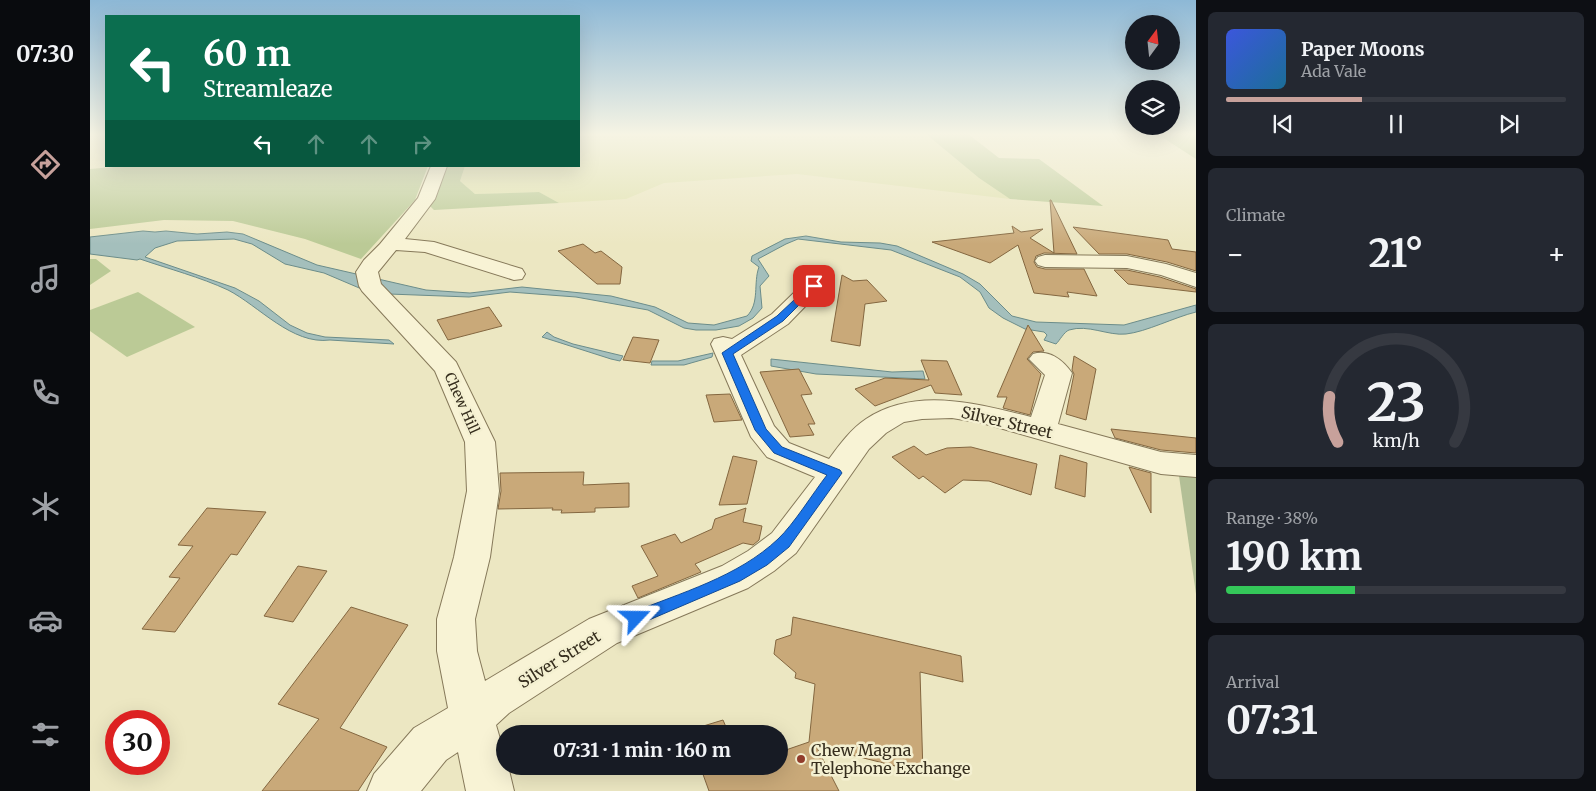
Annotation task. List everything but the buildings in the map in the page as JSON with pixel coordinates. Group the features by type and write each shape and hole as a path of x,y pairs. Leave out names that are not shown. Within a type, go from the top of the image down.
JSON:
{"street":[{"name":"Chew Hill","path":"437,171 426,199 390,244 371,264 367,272 370,286 447,368 480,442 484,491 472,557 456,619 457,651 490,791"},
{"path":"390,244 427,246 505,266"},
{"path":"1045,261 1076,256 1127,262 1145,265 1196,280"},
{"path":"814,286 780,318 725,348 761,430 778,450 835,473"},
{"path":"1042,359 1059,373 1042,429"},
{"name":"Silver Street","path":"391,791 430,744 472,718 494,699 603,631 735,577 761,561 784,543 858,442 876,426 896,415 922,410 952,410 982,414 1161,463 1196,466"}],"green space":[{"path":"90,171 426,171 415,200 361,259 305,239 233,221 164,220 90,229"},
{"path":"443,171 463,171 460,181 475,194 539,192 559,203 434,210 429,205"},
{"path":"463,171 970,171 1010,199 797,174 664,183 626,199 559,203 539,192 475,194 460,181"},
{"path":"970,171 1055,171 1103,206 1010,199"},
{"path":"90,259 96,259 111,271 90,285"},
{"path":"138,292 195,327 127,357 90,331 90,310"},
{"path":"1186,471 1196,471 1196,594 1179,476"}],"water":[{"path":"143,231 197,234 227,232 243,234 317,265 426,290 470,293 522,287 611,296 655,307 688,323 714,325 747,316 751,311 754,305 759,267 751,261 752,256 785,239 806,236 841,242 880,243 897,246 963,274 980,284 1012,316 1036,322 1124,325 1196,305 1196,312 1134,333 1119,334 1083,328 1069,330 1056,344 1044,340 1047,335 1044,332 1025,329 1003,318 989,308 980,292 960,277 891,250 798,239 758,259 769,276 760,286 762,308 753,318 739,326 716,330 684,328 648,310 576,297 510,292 469,297 389,294 364,290 324,273 285,264 252,244 234,239 177,241 155,248 145,257 235,288 259,301 290,325 307,333 325,337 389,340 394,344 316,340 302,337 289,331 240,297 207,281 140,259 90,254 90,237"},
{"path":"547,332 554,337 573,344 623,356 620,361 611,359 542,337"},
{"path":"713,353 712,357 684,365 651,365 652,361 678,361"},
{"path":"771,359 892,372 923,371 925,379 816,374 771,366"}],"place":[{"name":"Chew Magna Telephone Exchange","path":"801,759"}],"route":[{"path":"636,618 735,577 761,561 784,543 835,473 778,450 761,430 727,353 780,318 814,286"}]}
